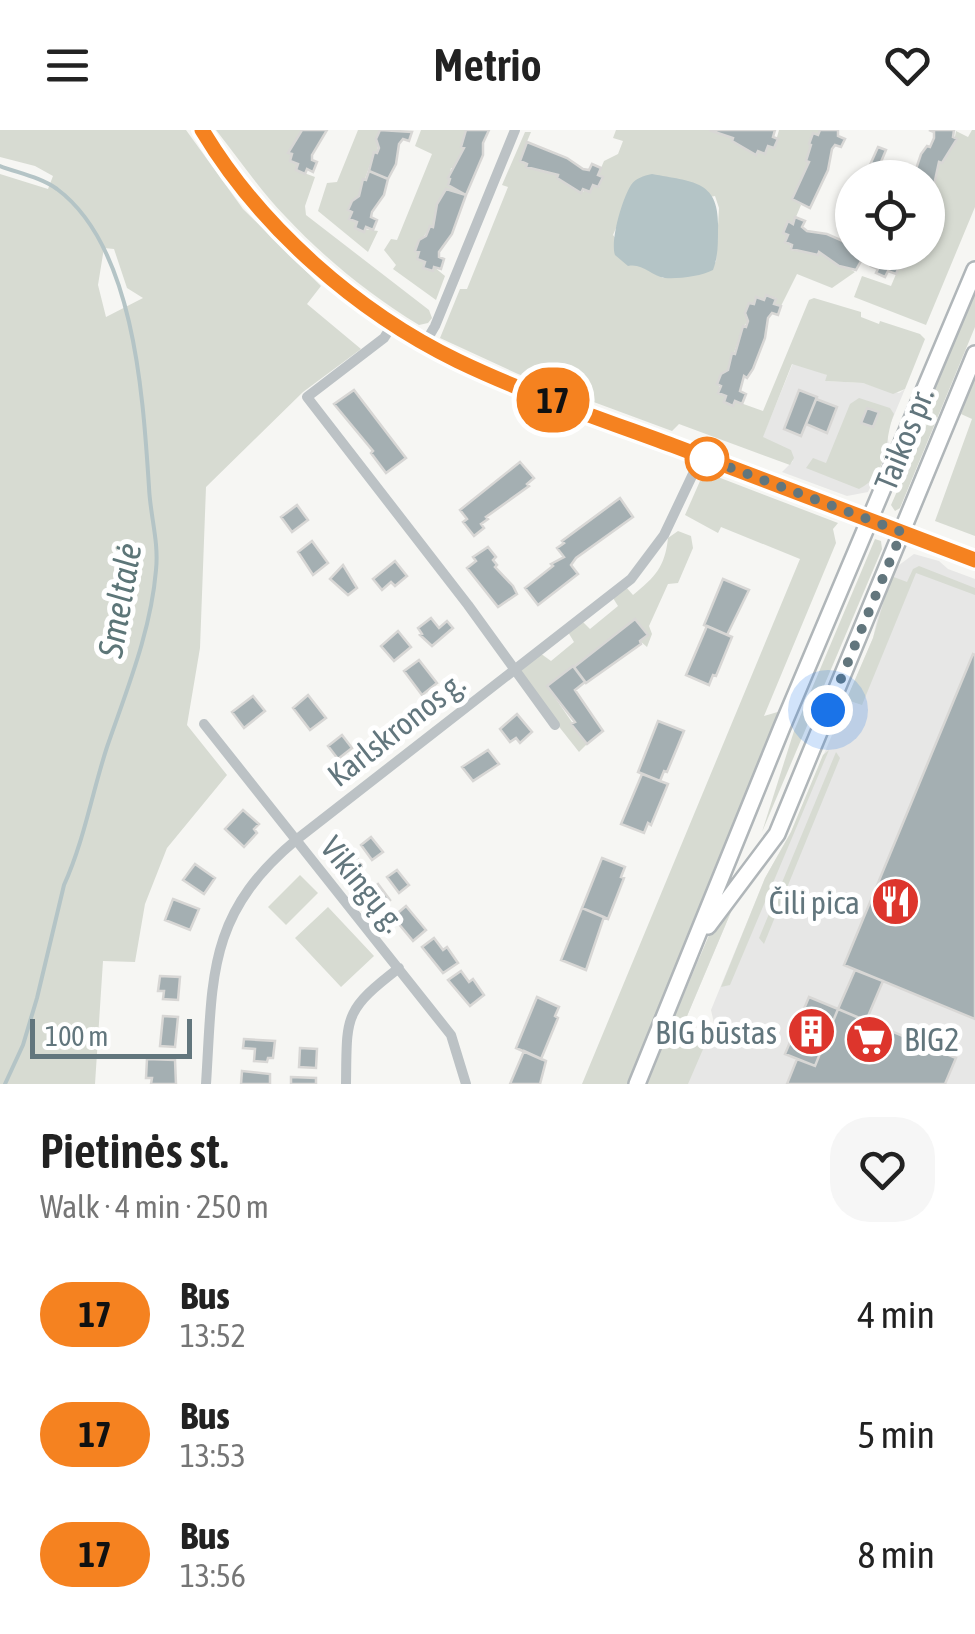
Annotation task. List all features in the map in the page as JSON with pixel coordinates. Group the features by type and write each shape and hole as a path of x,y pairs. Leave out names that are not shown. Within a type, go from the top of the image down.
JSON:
{"main road":[{"name":"Taikos pr.","path":"637,1084 975,270"},
{"name":"Taikos pr.","path":"696,940 778,834 975,354"},
{"path":"746,816 758,836 778,834"}],"street":[{"path":"202,130 237,180 281,229 346,289 425,343 520,388 975,560"},
{"path":"425,343 515,130"},
{"path":"393,324 373,348 307,397 555,725"},
{"name":"Karlskronos g.","path":"206,1084 214,967 223,934 250,886 296,840 630,579 664,535 702,457"},
{"name":"Vikingų g.","path":"204,724 451,1035 466,1084"},
{"path":"346,1084 347,1024 354,1007 399,968"}],"shaded area":[{"path":"0,130 186,130 243,209 321,286 307,304 361,349 303,392 206,487 200,648 187,725 227,775 167,848 145,904 135,962 103,961 95,1084 0,1084 0,174 48,189 53,176 35,166 0,157","holes":["104,248 114,249 127,288 143,298 106,317 98,285"]},
{"path":"216,130 302,130 288,152 292,154 290,161 298,164 296,170 315,177 305,206 306,215 429,310 432,318 428,323 419,325 401,313 316,247 267,196"},
{"path":"358,130 380,130 377,153 359,196 351,201 348,210 352,212 349,219 357,222 355,228 378,231 368,252 318,211 327,183 337,182"},
{"path":"421,130 466,130 464,148 451,168 448,185 455,192 446,189 437,204 433,227 415,250 419,252 417,259 425,262 423,268 432,271 434,267 445,276 436,300 393,269 396,265 384,250 391,239 397,240 432,154 415,146"},
{"path":"616,130 709,130 733,138 732,141 756,155 758,151 765,153 768,146 774,148 779,130 820,130 818,135 813,134 809,162 792,198 801,205 793,224 787,222 783,232 788,235 791,250 818,255 819,252 835,261 835,270 855,272 832,288 797,274 781,306 774,304 776,298 767,295 764,300 757,297 754,304 749,303 748,321 728,370 720,375 719,393 726,396 724,402 733,406 735,401 763,411 809,300 814,298 861,312 861,317 920,334 925,339 905,389 893,394 863,383 825,381 827,375 792,364 763,437 791,450 794,458 790,465 679,424 672,431 518,374 440,338 460,289 467,289 508,187 502,185 525,132 531,132 523,151 527,167 558,175 581,193 593,185 599,187 603,177 598,175 604,161 618,154 623,141 613,138","holes":["715,196 719,208 716,262 663,278 637,264 613,235 622,214"]},
{"path":"975,130 975,207 926,325 854,297 862,276 891,286 898,270 945,270 945,160 942,160 953,147 956,131 968,137"},
{"path":"652,174 692,182 709,192 717,214 713,270 690,277 665,278 638,266 628,266 615,255 615,230 628,191 635,181"},
{"path":"975,290 975,327 900,508 895,511 891,505 930,417 931,399"},
{"path":"793,363 828,375 825,381 863,383 899,393 905,389 887,432 889,446 868,492 847,496 782,472 793,461 762,438"},
{"path":"975,374 975,536 935,521 972,419 961,414"},
{"path":"859,398 890,408 894,414 881,465 859,489 806,468 813,458 826,463 850,404"},
{"path":"710,474 838,523 833,529 836,543 764,716 781,711 627,1084 582,1084 800,559 721,527 718,533 685,515 700,481"},
{"path":"678,531 691,536 693,548 678,583 668,584 649,626 652,634 647,647 640,641 647,635 635,620 547,686 587,744 579,752 519,676 522,667 540,653 551,661 574,642 568,632 582,621 590,629 618,606 613,598 626,587 633,595 641,589 661,564 668,538"},
{"path":"875,539 881,541 882,549 762,832 794,731"},
{"path":"914,554 939,561 948,569 975,579 975,1084 646,1084 696,963 736,900 682,1028 707,1039 714,1023 711,1010 765,878 791,832 873,638 895,568"},
{"path":"919,566 975,588 975,595 916,573 862,705 850,701 844,705 873,638 891,576 907,582"},
{"path":"829,750 730,985 721,987 765,878 791,832 823,755"},
{"path":"836,752 840,758 764,944 759,938"},
{"path":"300,875 318,893 286,925 268,907"},
{"path":"736,900 682,1028 707,1040 688,1084 646,1084 712,928"},
{"path":"328,907 374,956 341,987 295,938"}],"building":[{"path":"302,130 327,130 312,155 317,162 313,172 307,169 305,174 296,170 298,164 290,161 292,154 288,153"},
{"path":"380,130 412,132 409,141 403,139 399,144 396,164 388,179 369,171 379,148 376,139"},
{"path":"466,130 489,130 466,195 448,185 448,178 464,148 461,147"},
{"path":"709,130 775,130 773,137 778,139 774,148 768,146 765,154 758,151 756,155 732,141 733,138"},
{"path":"820,130 838,130 838,136 845,139 841,147 835,145 832,149 828,170 810,208 792,199 809,162 806,161 813,133 818,135"},
{"path":"929,130 954,130 953,137 957,139 944,160 919,160 930,147 934,132"},
{"path":"527,142 583,169 589,170 592,164 601,168 598,175 603,177 598,187 593,185 590,192 583,189 581,193 558,175 526,167 520,161"},
{"path":"878,147 886,150 882,160 872,160"},
{"path":"369,171 388,179 384,195 372,212 371,217 377,220 373,230 366,227 364,232 355,228 357,222 349,219 352,212 348,210 359,196"},
{"path":"446,189 466,195 452,234 439,252 444,259 441,269 434,267 433,271 423,268 425,262 417,259 419,252 415,251 419,240 433,227 437,204"},
{"path":"795,217 805,221 802,227 807,231 835,238 835,263 819,252 818,255 791,249 792,245 785,242 788,235 783,233 788,221 793,224"},
{"path":"878,270 898,270 896,274 888,271 885,277 876,273"},
{"path":"766,295 781,306 778,315 772,313 768,318 753,369 747,378 744,376 740,391 746,394 742,404 735,401 733,406 724,402 726,396 718,393 721,386 717,384 721,374 728,370 743,326 746,327 749,303 754,304 756,297 764,300"},
{"path":"354,390 406,458 386,473 334,404"},
{"path":"799,390 817,397 801,436 784,429"},
{"path":"816,399 837,407 827,433 806,424"},
{"path":"867,408 879,412 873,427 861,423"},
{"path":"520,462 534,478 529,486 486,517 481,524 484,528 474,536 463,522 467,519 460,510"},
{"path":"620,498 633,517 576,558 571,565 578,574 538,605 525,588 564,557 557,548 562,541"},
{"path":"297,505 308,520 292,532 281,517"},
{"path":"312,541 328,563 313,575 298,552"},
{"path":"488,547 496,557 495,567 517,594 498,607 467,568 476,561 473,557"},
{"path":"395,561 407,576 382,590 373,579"},
{"path":"343,565 357,588 348,595 330,579"},
{"path":"723,579 749,590 727,635 704,625"},
{"path":"431,618 439,628 447,621 453,628 432,646 418,628"},
{"path":"635,619 648,635 586,683 574,667"},
{"path":"707,626 732,637 709,685 686,675"},
{"path":"398,631 411,647 394,661 381,646"},
{"path":"975,655 975,1019 844,965"},
{"path":"419,660 437,683 422,695 404,671"},
{"path":"573,666 585,682 575,690 603,731 587,744 547,686"},
{"path":"308,695 326,718 310,730 293,708"},
{"path":"253,696 265,711 244,728 232,712"},
{"path":"517,714 532,732 520,743 516,738 510,742 500,729"},
{"path":"658,721 684,731 660,781 638,772"},
{"path":"342,735 352,748 338,759 328,746"},
{"path":"488,750 499,764 473,781 462,767"},
{"path":"642,774 668,784 644,833 621,824"},
{"path":"243,810 259,824 254,829 257,833 244,847 225,829"},
{"path":"371,837 383,852 372,860 361,845"},
{"path":"351,851 364,867 353,876 341,860"},
{"path":"602,858 625,867 608,919 582,908"},
{"path":"195,864 215,878 204,894 183,880"},
{"path":"397,870 409,885 399,893 387,877"},
{"path":"378,884 390,900 380,908 368,892"},
{"path":"173,899 199,909 190,930 165,920"},
{"path":"406,906 426,930 413,941 393,917"},
{"path":"582,908 604,917 586,970 561,960"},
{"path":"434,938 443,950 447,947 458,963 443,973 422,947"},
{"path":"855,970 883,981 866,1021 838,1009"},
{"path":"461,971 469,982 473,979 484,995 470,1006 448,980"},
{"path":"160,976 180,977 178,1000 163,999 164,991 158,991"},
{"path":"537,997 559,1007 541,1059 516,1048"},
{"name":"BIG būstas","path":"809,997 838,1009 815,1066 785,1054"},
{"name":"BIG2","path":"838,1009 956,1058 945,1084 787,1084 797,1059 815,1066"},
{"path":"163,1016 178,1017 175,1047 160,1046"},
{"path":"244,1039 275,1041 273,1058 267,1062 254,1061 255,1049 243,1048"},
{"path":"300,1048 317,1049 316,1068 299,1067"},
{"path":"524,1051 546,1061 540,1084 510,1084"},
{"path":"147,1059 175,1060 176,1084 151,1084 152,1078 146,1078"},
{"path":"242,1071 270,1074 270,1084 241,1084"},
{"path":"291,1077 316,1078 316,1084 291,1084"}],"waterway":[{"name":"Smeltalė","path":"0,166 57,189 83,215 119,285 138,369 157,559 144,638 64,885 23,1045 5,1084"}],"bus line":[{"name":"17","path":"202,130 237,180 292,239 346,289 425,343 535,394 975,560"}],"place":[{"name":"Čili pica","path":"895,902"},
{"name":"BIG būstas","path":"812,1032"},
{"name":"BIG2","path":"869,1039"}],"route":[{"path":"707,459 702,457 902,532 828,710"}]}
